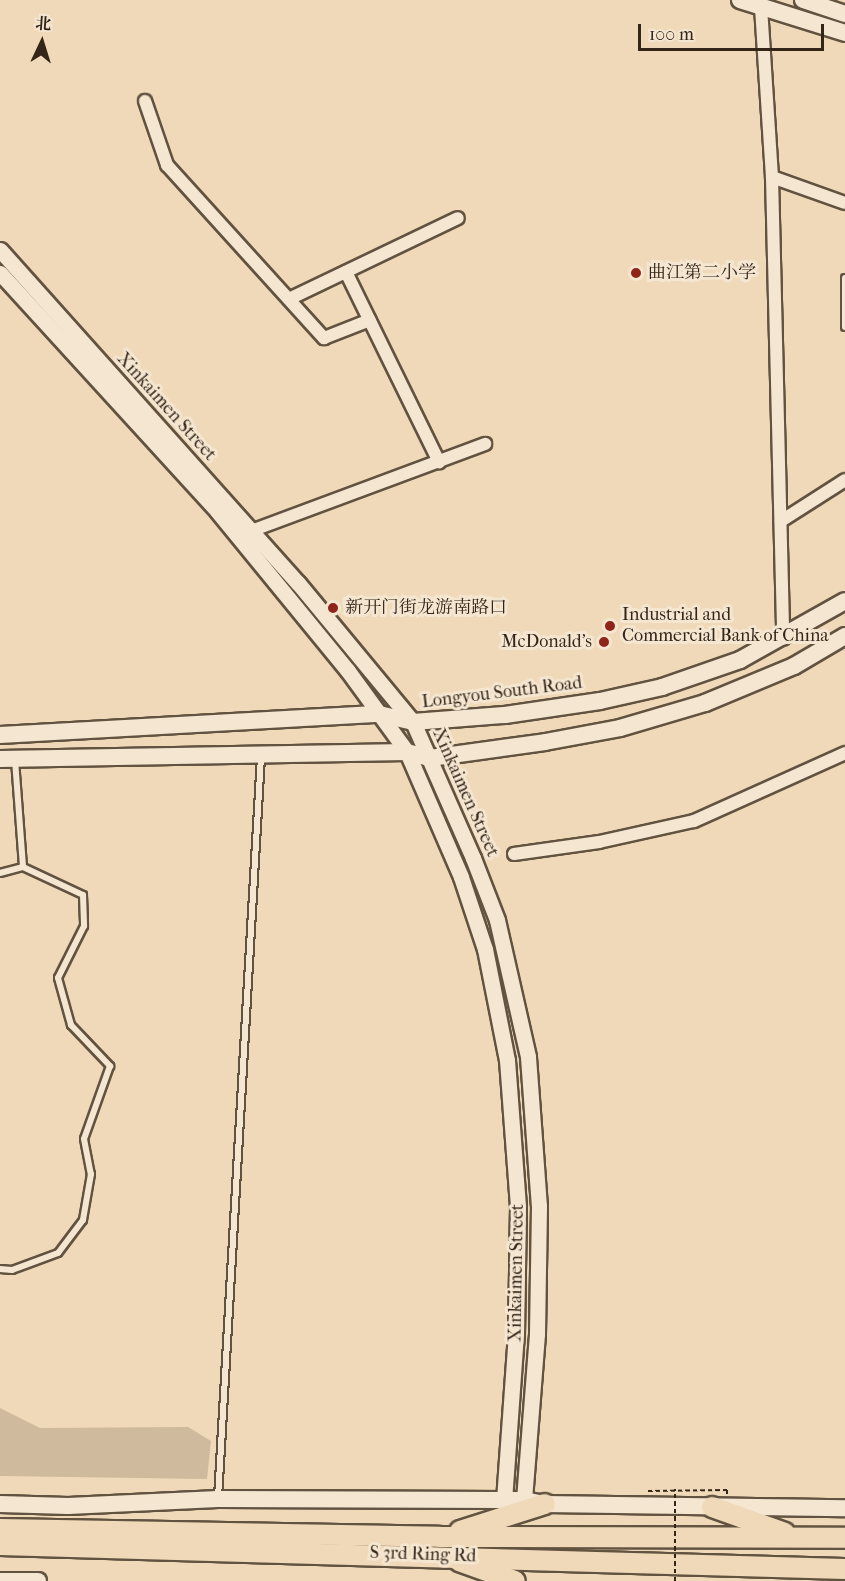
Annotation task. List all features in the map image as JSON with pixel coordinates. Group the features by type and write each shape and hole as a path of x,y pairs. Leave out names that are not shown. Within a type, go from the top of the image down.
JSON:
{"highway":[{"path":"440,1546 545,1504"},
{"path":"712,1507 799,1537"},
{"name":"S 3rd Ring Rd","path":"0,1529 440,1546 796,1569 845,1569"},
{"name":"S 3rd Ring Rd","path":"0,1545 440,1546 799,1537 845,1538"},
{"path":"440,1546 515,1581"},
{"path":"742,1581 796,1569"}],"main road":[{"path":"740,0 845,33"},
{"path":"802,0 845,14"},
{"name":"Longyou South Road","path":"0,735 379,714 412,722 506,715 662,687 740,660 783,639 845,602"},
{"path":"7,759 407,752 430,758 555,741 653,719 751,686 845,636"},
{"path":"1,1504 68,1506 218,1499 524,1500 545,1504 845,1508"},
{"path":"1,1580 38,1581"}],"street":[{"path":"761,7 772,177 783,639"},
{"path":"145,101 167,165 324,338 370,320"},
{"path":"772,177 845,203"},
{"path":"289,300 458,218"},
{"name":"Xinkaimen Street","path":"0,250 312,598 412,722 430,758 497,920 528,1057 539,1206 537,1334 524,1500"},
{"path":"346,272 439,462"},
{"name":"Xinkaimen Street","path":"0,273 218,512 379,714 407,752 461,877 485,949 507,1060 518,1207 516,1333 504,1500"},
{"path":"250,531 485,444"},
{"path":"781,521 845,480"},
{"path":"513,854 599,842 694,821 845,753"}],"lane":[{"path":"845,278 845,327"},
{"path":"218,1499 261,753"},
{"path":"7,759 23,867"},
{"path":"0,873 23,867 83,895 84,926 58,978 71,1025 110,1066 84,1139 91,1174 83,1220 58,1253 12,1270 0,1269"}],"path":[{"path":"648,1489 727,1490"},
{"path":"675,1489 675,1581"}],"shaded area":[{"path":"0,1408 40,1428 188,1427 211,1441 207,1479 0,1476"}],"place":[{"name":"曲江第二小学","path":"636,273"},
{"name":"新开门街龙游南路口","path":"333,608"},
{"name":"Industrial and Commercial Bank of China","path":"610,626"},
{"name":"McDonald's","path":"604,642"}]}
